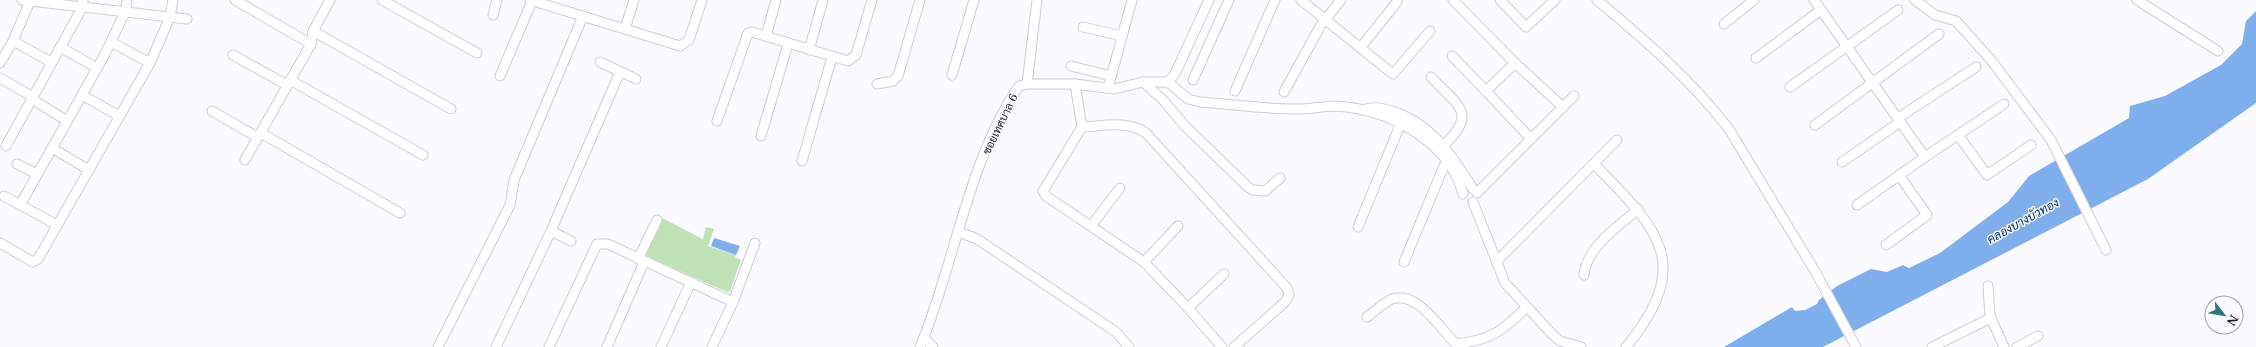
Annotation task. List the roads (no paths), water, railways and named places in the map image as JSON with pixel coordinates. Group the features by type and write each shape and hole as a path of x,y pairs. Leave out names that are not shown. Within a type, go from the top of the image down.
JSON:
{"street":[{"path":"20,205 111,42 125,12 127,0"},
{"path":"0,243 33,262 36,261 150,63 170,17 173,0"},
{"path":"235,0 311,44"},
{"path":"245,160 311,44 313,31 330,0"},
{"path":"382,0 477,53"},
{"path":"493,15 497,0"},
{"path":"500,76 531,0 549,3 582,16 680,46 685,44 693,32 702,0"},
{"path":"625,30 634,0"},
{"path":"766,36 776,0"},
{"path":"809,50 823,0"},
{"path":"717,121 746,37 752,32 848,61 856,55 872,0"},
{"path":"877,84 894,81 898,76 920,0"},
{"path":"952,75 974,0"},
{"path":"1027,84 1037,0"},
{"path":"1108,88 1132,0"},
{"path":"1209,0 1175,74 1168,82 1176,90 1188,99 1200,102 1292,109 1335,106 1362,110 1376,106 1402,119 1426,128 1475,191 1477,198 1473,202"},
{"path":"1193,80 1229,0"},
{"path":"1236,91 1275,0"},
{"path":"1300,0 1326,19 1393,74 1430,31"},
{"path":"1284,92 1326,19 1341,0"},
{"path":"1453,0 1515,62 1563,106"},
{"path":"1500,0 1526,27 1556,0"},
{"path":"1597,0 1652,46 1719,116 1729,129 1816,273 1856,347"},
{"path":"1724,24 1754,0"},
{"path":"1814,0 1925,157"},
{"path":"1915,0 1935,15 1956,21 1981,49 2051,140 2106,250"},
{"path":"2137,0 2218,51"},
{"path":"0,63 13,41 26,1 82,4 125,12 187,19"},
{"path":"1360,47 1397,2"},
{"path":"6,146 82,4"},
{"path":"1756,58 1821,10"},
{"path":"1790,87 1898,10"},
{"path":"438,347 510,205 514,180 582,16"},
{"path":"1083,27 1122,36"},
{"path":"313,31 451,109"},
{"path":"1815,125 1940,34"},
{"path":"13,41 51,62"},
{"path":"111,42 150,63"},
{"path":"761,136 788,44"},
{"path":"60,46 97,68"},
{"path":"233,55 289,82 424,155"},
{"path":"1452,56 1531,139"},
{"path":"802,161 832,57"},
{"path":"600,62 636,79"},
{"path":"1486,91 1515,62"},
{"path":"1071,66 1111,76"},
{"path":"1842,162 1899,120 1976,67"},
{"path":"496,347 551,231 620,72"},
{"path":"1431,77 1460,108 1464,115 1464,121 1459,129 1441,148"},
{"path":"0,78 67,121"},
{"path":"1143,82 1163,100 1185,126 1248,187 1253,190 1265,191 1280,178"},
{"name":"ซอยเทศบาล 6","path":"920,347 980,167 995,130 1019,86 1027,84 1075,84 1108,88 1143,82 1168,82"},
{"path":"1075,84 1082,127 1043,191 1046,196 1144,262 1188,308 1222,347"},
{"path":"1163,100 1176,90"},
{"path":"82,96 119,116"},
{"path":"1475,191 1531,139 1574,96"},
{"path":"1858,205 1925,157 2004,104"},
{"path":"212,111 259,135 400,213"},
{"path":"1358,227 1402,119"},
{"path":"1082,127 1126,124 1136,126 1146,133 1287,288 1289,295 1285,302 1234,347"},
{"path":"1958,135 1987,175 2031,145"},
{"path":"1496,262 1617,140"},
{"path":"52,148 89,170"},
{"path":"1450,160 1465,201 1473,202"},
{"path":"1404,262 1444,166 1450,160"},
{"path":"17,164 37,174"},
{"path":"1594,164 1638,209 1658,240 1662,255 1663,276 1656,299 1647,317 1626,347"},
{"path":"1886,245 1927,215 1899,175"},
{"path":"1091,226 1120,188"},
{"path":"1463,194 1467,190 1475,191"},
{"path":"4,196 57,225"},
{"path":"1473,202 1505,283 1526,308 1556,337 1570,346 1581,347"},
{"path":"1584,275 1585,264 1594,249 1638,209"},
{"path":"607,347 656,220"},
{"path":"1144,262 1178,226"},
{"path":"551,231 571,241"},
{"path":"959,232 977,239 1108,327 1129,347"},
{"path":"712,347 733,302 755,243"},
{"path":"549,347 597,244 608,244 733,302"},
{"path":"1188,308 1224,274"},
{"path":"661,347 691,282"},
{"path":"1988,286 1991,318 2004,347"},
{"path":"1367,317 1384,303 1394,298 1409,300 1428,313 1454,345 1472,342 1492,336 1505,328 1526,308"},
{"path":"1932,347 1991,318"},
{"path":"2017,347 2038,336"},
{"path":"924,338 934,347"}],"water":[{"name":"คลองบางบัวทอง","path":"2256,11 2256,103 2148,179 1823,347 1724,347 1792,307 1795,311 1805,310 1817,304 1819,300 1837,286 1871,269 1887,272 1903,265 1909,268 1940,253 2008,202 2029,176 2129,118 2130,106 2165,96 2221,65 2242,44 2246,21"},
{"path":"714,238 740,246 736,255 711,246"}]}
